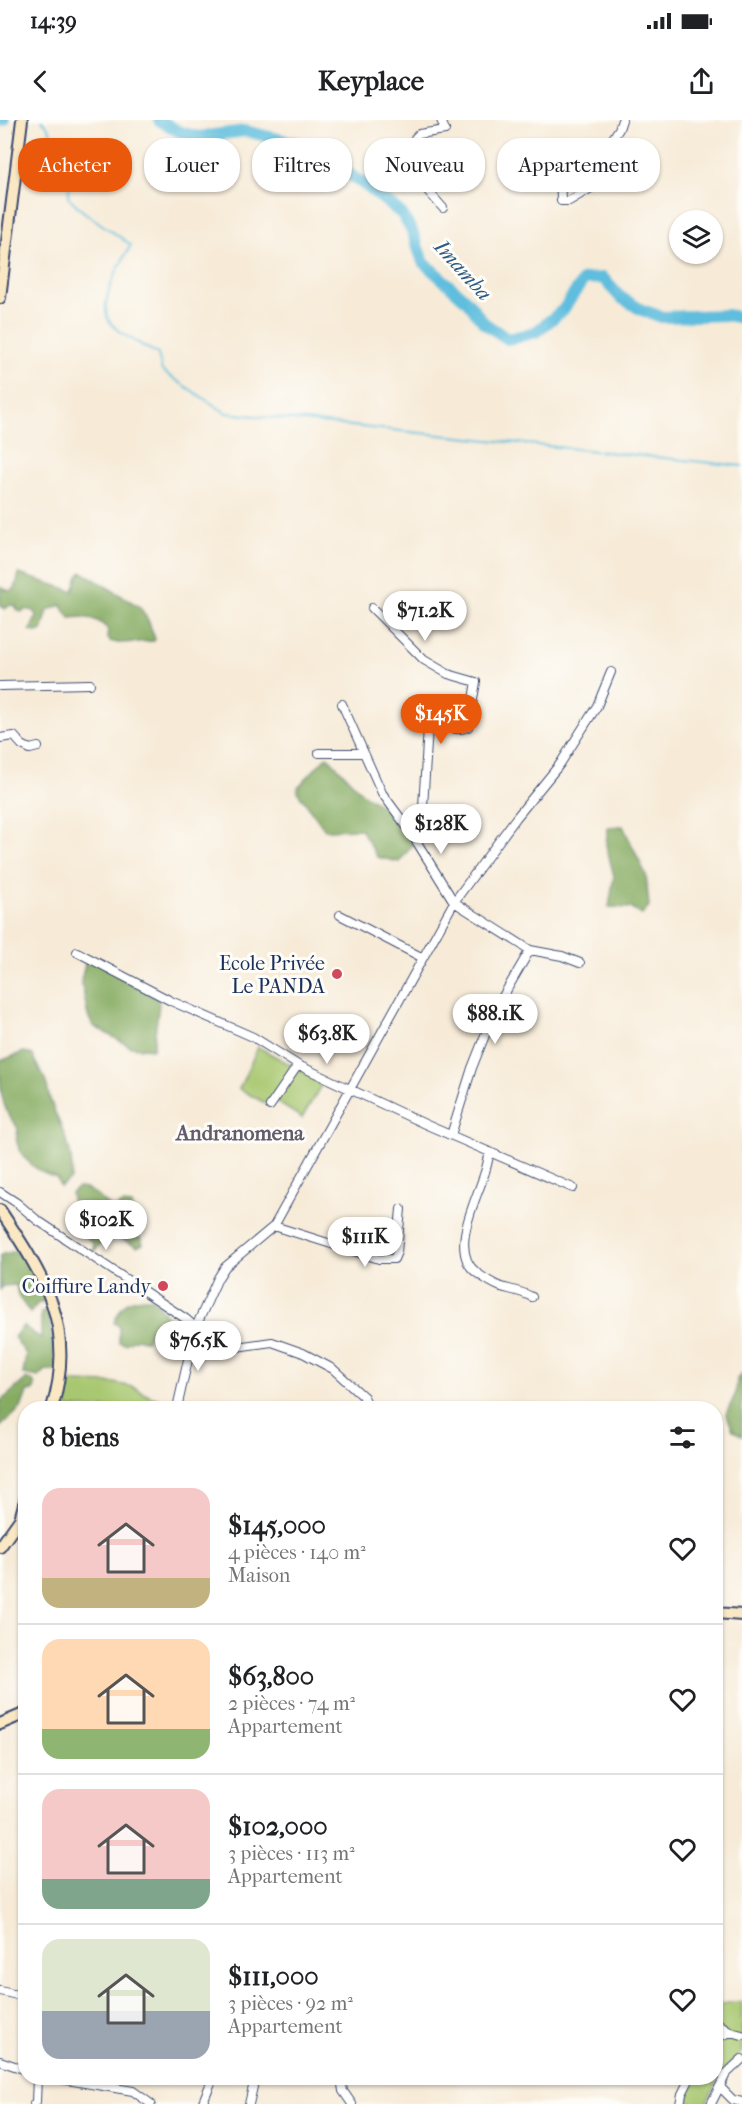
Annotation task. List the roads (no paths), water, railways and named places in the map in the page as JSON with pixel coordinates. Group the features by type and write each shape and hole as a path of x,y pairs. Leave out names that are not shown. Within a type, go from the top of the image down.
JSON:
{"main road":[{"path":"0,298 22,120"},
{"path":"0,1210 33,1260 56,1310 61,1357 54,1401"},
{"path":"0,1547 18,1522"},
{"path":"723,1614 742,1615"},
{"path":"0,1724 18,1716"}],"street":[{"path":"441,120 445,130 419,134 412,147 395,153 398,161 443,208"},
{"path":"613,138 622,120"},
{"path":"561,192 561,201 569,201 584,192"},
{"path":"372,608 424,660 448,674 477,682 468,727 462,730 452,730 434,721 428,727 422,823 417,842"},
{"path":"179,1401 195,1329 218,1278 225,1267 274,1226 453,902 560,764 597,706 611,672"},
{"path":"0,686 90,684"},
{"path":"342,704 382,793 417,842 453,902 530,950 562,956 580,963"},
{"path":"0,738 14,736 22,745 30,749 38,747"},
{"path":"319,753 364,753"},
{"path":"340,915 423,958"},
{"path":"452,1135 472,1068 495,1010 530,950"},
{"path":"77,952 171,1001 253,1037 298,1065 350,1090 573,1188"},
{"path":"270,1106 298,1065"},
{"path":"490,1152 468,1218 464,1252 466,1259 468,1265 477,1273 500,1287 521,1291 532,1297"},
{"path":"0,1192 37,1220 186,1319 212,1342 229,1348 272,1342 303,1353 333,1369 364,1396 366,1401"},
{"path":"274,1226 387,1260 394,1258 397,1252 401,1209"},
{"path":"0,1991 17,1995"},
{"path":"723,2027 742,2035"},
{"path":"723,2035 731,2032"},
{"path":"723,2080 726,2074 742,2059"},
{"path":"0,2061 18,2067"},
{"path":"36,2103 37,2085"},
{"path":"100,2085 133,2091 151,2104"},
{"path":"202,2104 210,2085"},
{"path":"249,2104 253,2085"},
{"path":"342,2085 343,2091 352,2104"},
{"path":"680,2104 686,2085"},
{"path":"711,2104 720,2087 733,2100 742,2102"}],"waterway":[{"name":"Imamba","path":"0,121 4,120"},
{"path":"42,120 50,131 58,174 70,181 68,197 84,212 131,245 109,292 106,302 108,319 123,334 158,354 162,371 226,413 742,466"},
{"name":"Imamba","path":"159,120 178,131 198,137 245,131 296,143 316,151 402,214 412,231 423,262 467,301 484,323 508,339 536,332 563,310 584,279 603,278 620,297 642,310 662,317 727,315 742,318"}],"place":[{"name":"Ecole Privée Le PANDA","path":"337,974"},
{"name":"Coiffure Landy","path":"163,1286"}],"district":[{"name":"Andranomena","path":"240,1133"}]}
